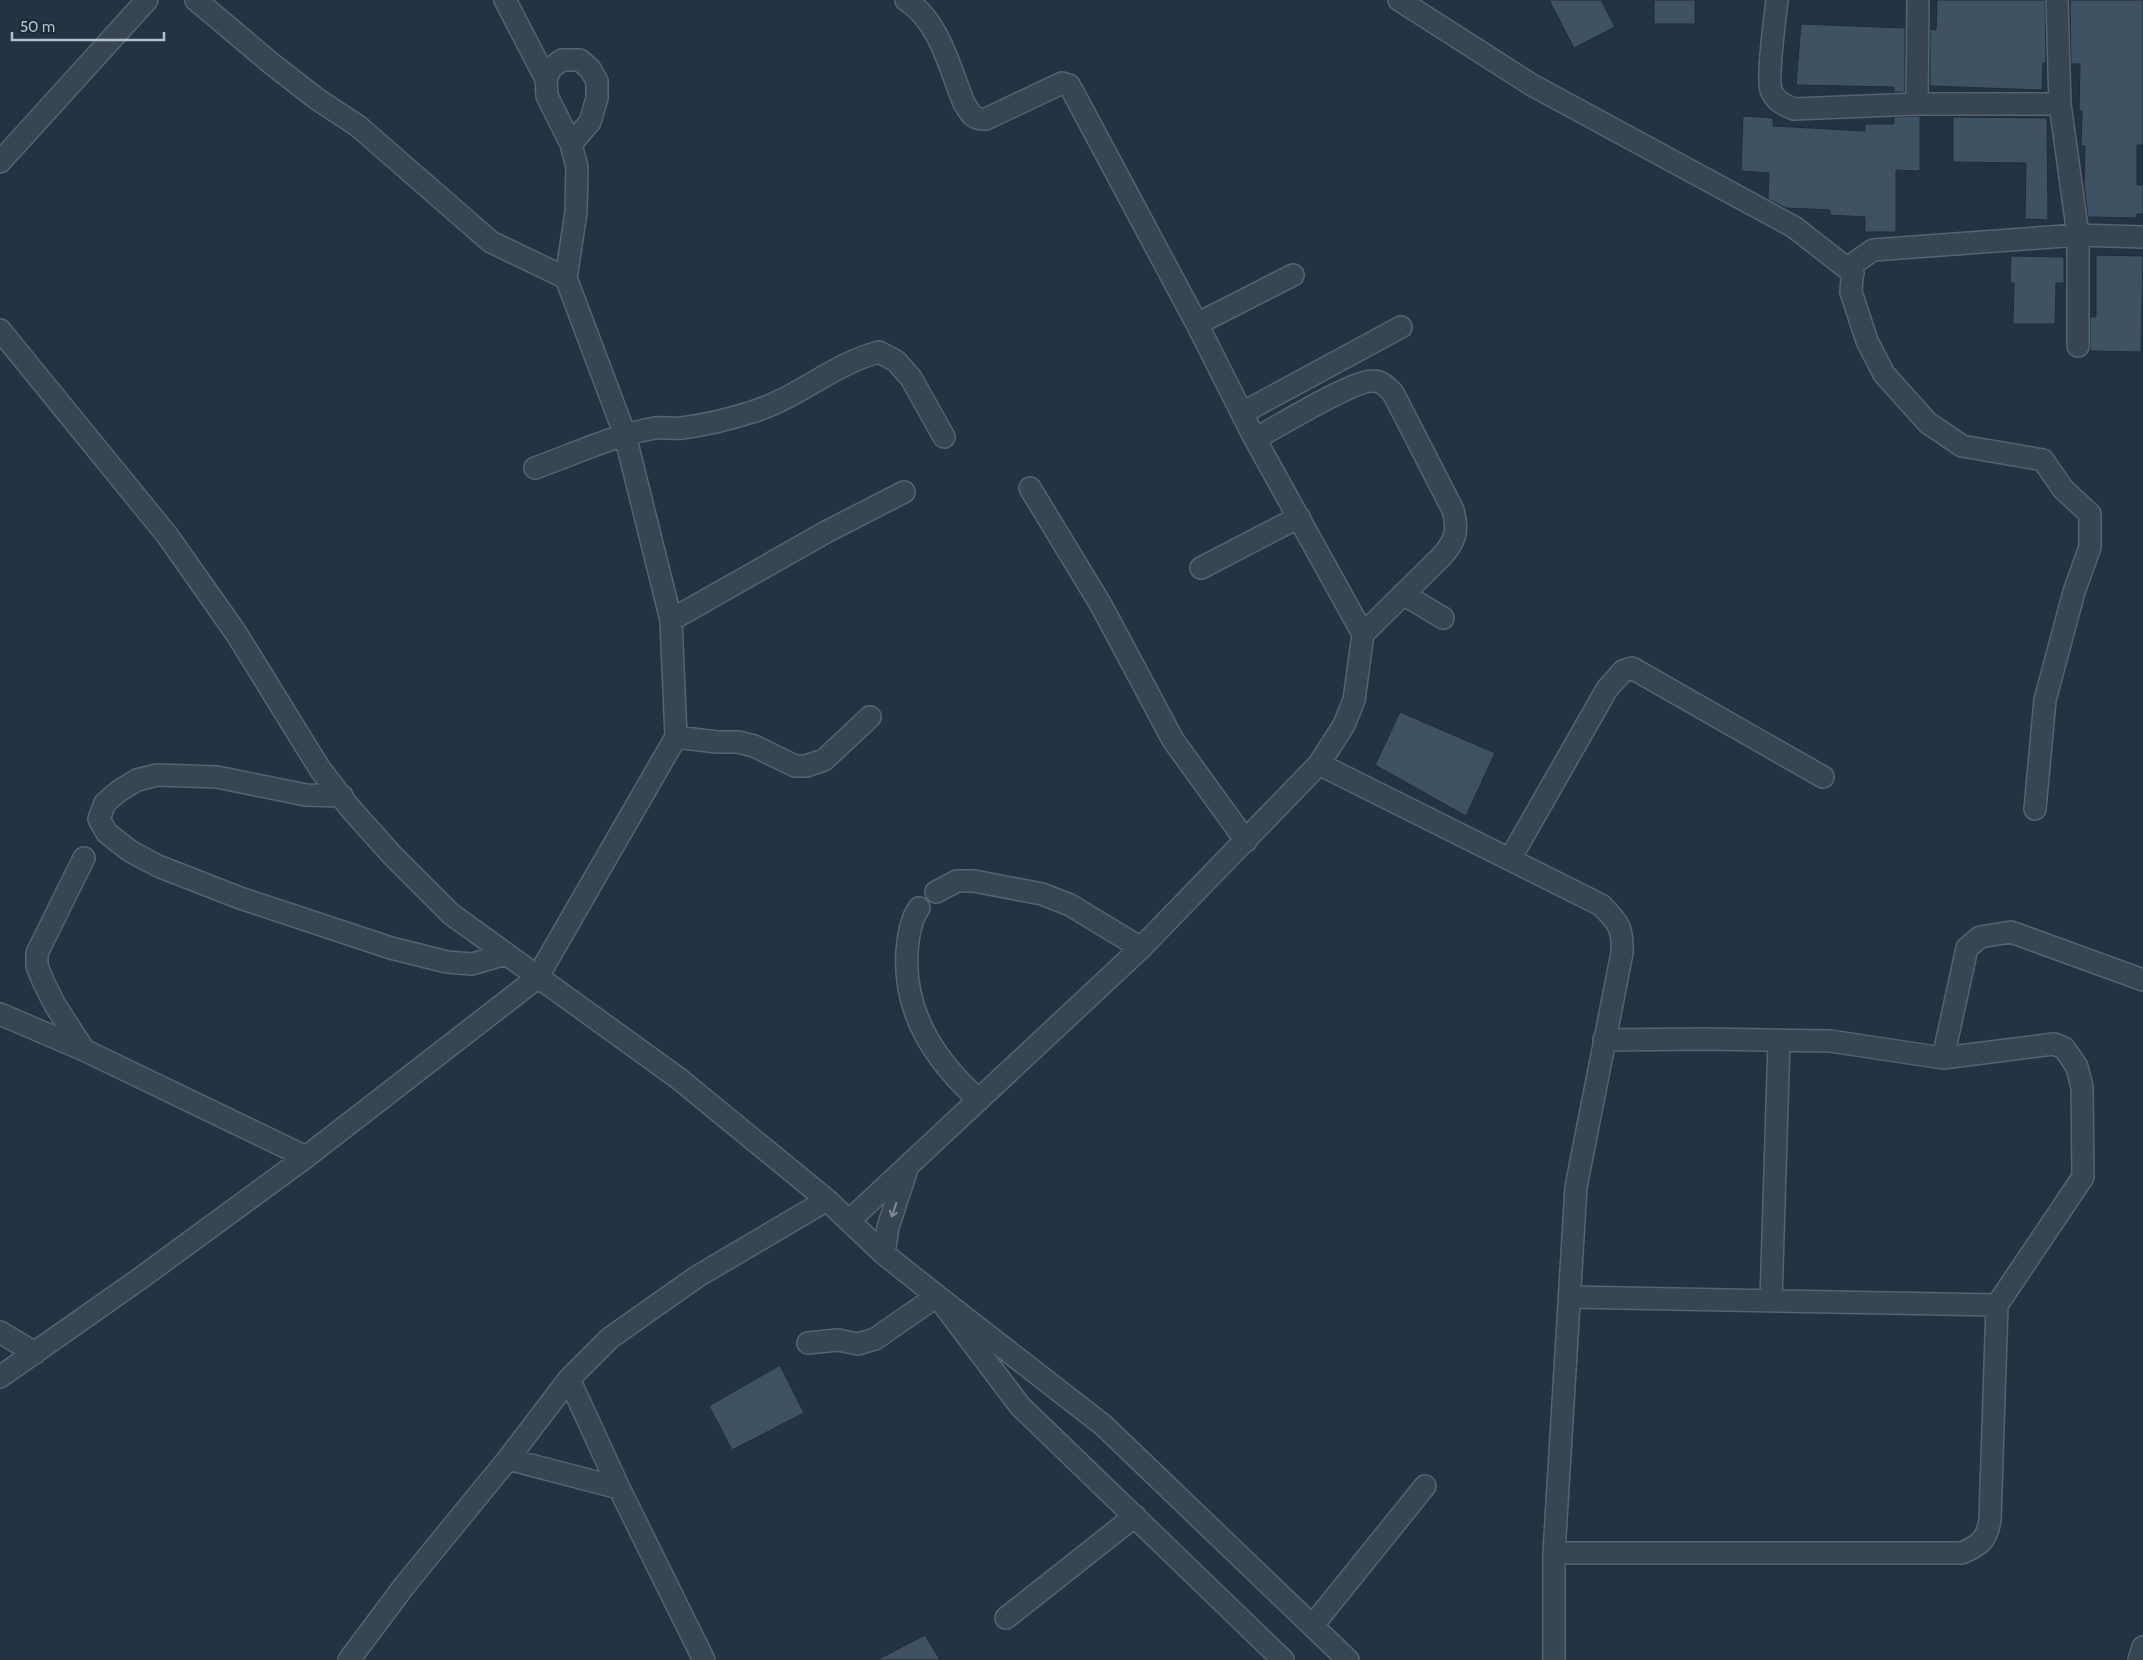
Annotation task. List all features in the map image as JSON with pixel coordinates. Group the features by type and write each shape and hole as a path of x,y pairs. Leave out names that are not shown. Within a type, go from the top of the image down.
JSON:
{"street":[{"path":"0,162 147,0"},
{"path":"196,0 272,64 358,126 491,242 566,278"},
{"path":"0,1377 138,1280 306,1157 536,978 676,737 671,620 625,436 566,278 576,203 577,167 571,144 547,96 546,79 505,0"},
{"path":"850,1220 1141,948 1319,764 1344,725 1354,700 1363,634 1255,439 1197,324 1069,85 1059,84 986,118 977,119 971,115 964,103 931,23 919,9 906,0"},
{"path":"1399,0 1532,85 1794,227 1853,273"},
{"path":"1776,0 1770,84 1776,99 1794,109 1917,104 2060,104"},
{"path":"1917,104 1918,0"},
{"path":"2057,0 2060,104 2078,235 2078,346"},
{"path":"546,79 551,68 562,60 580,60 590,68 597,81 597,98 590,122 571,144"},
{"path":"2035,809 2045,700 2074,592 2090,547 2090,514 2063,489 2043,460 1962,446 1928,423 1884,374 1866,341 1851,292 1854,264 1873,250 2078,235 2143,237"},
{"path":"1197,324 1293,276"},
{"path":"1242,413 1401,327"},
{"path":"0,330 167,535 236,633 320,769 393,856 451,914 536,978 678,1078 850,1220 884,1254 1103,1425 1348,1660"},
{"path":"535,468 625,436 656,428 680,428 716,422 753,412 787,399 830,373 865,356 879,352 896,361 911,378 944,437"},
{"path":"1255,439 1353,385 1375,381 1382,383 1393,393 1453,510 1456,536 1452,545 1363,634"},
{"path":"1030,488 1101,605 1173,740 1246,841"},
{"path":"671,620 826,532 904,492"},
{"path":"1200,568 1299,517"},
{"path":"1403,594 1443,618"},
{"path":"1510,859 1607,689 1623,671 1632,668 1822,777"},
{"path":"676,737 717,742 738,742 754,746 795,766 806,766 824,760 870,717"},
{"path":"1319,764 1594,901 1618,922 1623,935 1622,953 1576,1187 1554,1553 1554,1660"},
{"path":"342,796 306,796 218,777 157,775 137,780 119,791 105,803 100,811 99,819 107,833 130,851 158,866 250,901 391,948 447,962 472,964 506,954"},
{"path":"84,858 37,954 37,966 55,1005 84,1050"},
{"path":"936,892 957,881 974,881 1042,894 1070,905 1141,948"},
{"path":"919,908 912,920 907,943 906,966 912,1003 921,1028 932,1048 956,1078 979,1100"},
{"path":"1943,1058 1967,948 1980,937 2010,932 2143,980"},
{"path":"0,1014 84,1050 306,1157"},
{"path":"1554,1553 1962,1553 1975,1547 1988,1535 1990,1520 1997,1305 2083,1177 2082,1087 2077,1067 2072,1058 2064,1048 2054,1044 1943,1058 1830,1041 1604,1040"},
{"path":"1771,1301 1779,1041"},
{"path":"884,1254 888,1227 907,1166"},
{"path":"349,1660 405,1585 508,1459 569,1379 610,1338 698,1276 826,1200"},
{"path":"808,1344 838,1340 858,1344 875,1339 937,1296"},
{"path":"937,1296 1020,1406 1283,1660"},
{"path":"1570,1297 1997,1305"},
{"path":"0,1332 34,1353"},
{"path":"569,1379 619,1488 704,1660"},
{"path":"508,1459 619,1488"},
{"path":"1313,1625 1425,1486"},
{"path":"1006,1618 1135,1516"},
{"path":"2139,1660 2143,1647"}],"building":[{"path":"1549,0 1601,0 1615,27 1574,48"},
{"path":"1654,0 1695,0 1695,24 1654,24"},
{"path":"1937,0 2045,0 2046,63 2043,63 2042,90 1930,86 1930,29 1936,30"},
{"path":"2070,0 2143,0 2143,145 2137,145 2137,185 2143,185 2143,214 2137,214 2137,218 2088,217 2084,185 2085,146 2081,146 2082,111 2079,111 2080,64 2071,64"},
{"path":"1801,24 1905,28 1905,92 1894,92 1894,87 1796,85"},
{"path":"1743,116 1773,118 1773,126 1865,131 1865,124 1894,124 1894,117 1920,116 1920,171 1896,170 1896,232 1865,232 1865,217 1830,215 1830,210 1786,208 1768,199 1769,173 1741,171"},
{"path":"1953,117 2047,118 2048,220 2025,219 2026,163 1953,162"},
{"path":"2096,255 2143,256 2141,352 2090,351 2090,317 2096,317"},
{"path":"2011,256 2064,257 2064,283 2056,283 2055,324 2013,324 2014,283 2010,283"},
{"path":"1400,712 1495,753 1466,816 1375,765"},
{"path":"780,1365 804,1413 732,1450 709,1406"},
{"path":"925,1635 940,1660 877,1660"}]}
